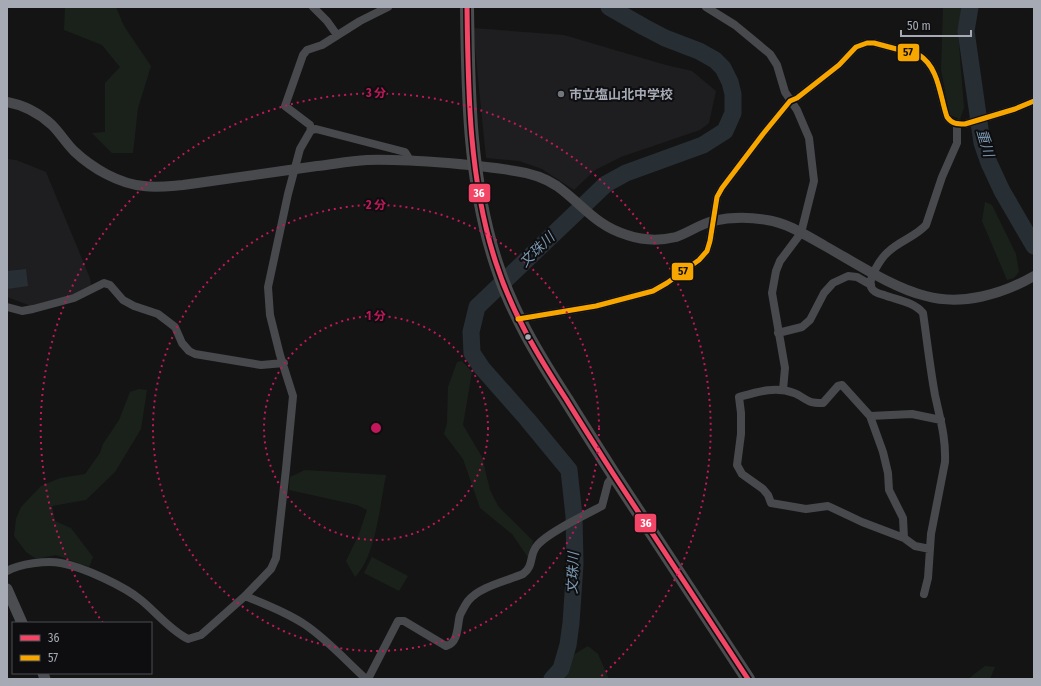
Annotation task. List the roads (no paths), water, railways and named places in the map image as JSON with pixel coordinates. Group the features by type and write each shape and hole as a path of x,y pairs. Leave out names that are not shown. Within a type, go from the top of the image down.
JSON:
{"highway":[{"path":"467,7 472,136 483,214 496,264 511,304 537,355 748,679"}],"main road":[{"path":"7,589 22,622"}],"street":[{"path":"313,7 327,21 337,35"},
{"path":"312,130 310,125 285,106 303,55 307,50 322,45 360,21 388,7"},
{"path":"706,7 735,25 770,54 777,65 785,92 797,110 809,138 814,181 801,233 780,261 776,270 772,293 785,368 783,390"},
{"path":"518,319 596,306 653,291 699,260 706,251 710,242 717,197 722,188 790,101 839,65 856,47 867,43 874,43 925,58 939,84 947,117 950,122 961,124 1034,101"},
{"path":"7,102 34,111 53,126 74,151 103,173 119,180 142,186 183,185 366,160 410,160 476,166 515,171 533,175 549,181 559,187 593,218 624,234 639,239 661,239 675,237 713,221 745,218 768,220 801,233 874,273 908,290 926,296 944,299 977,297 998,291 1031,277"},
{"path":"924,594 928,578 931,534 946,453 941,420 935,396 923,312 911,304 876,293 872,289 870,282 874,273 888,252 921,231 926,225 942,177 957,144 961,124"},
{"path":"312,130 316,129 405,152 410,160"},
{"path":"7,571 13,568 44,562 60,562 72,566 107,580 140,599 180,635 188,639 201,635 245,596 271,569 276,558 293,396 284,363 280,355 270,315 268,287 294,169 300,149 312,130"},
{"path":"778,333 802,327 810,320 824,293 833,282 848,276 857,277 871,285"},
{"path":"7,307 22,311 33,309 74,298 104,283 110,285 123,300 134,306 158,314 175,327 182,343 189,351 195,354 261,365 284,363"},
{"path":"904,538 903,518 889,490 888,473 883,452 870,416 842,385 838,386 823,403 811,402 796,393 783,390 768,391 739,397 741,434 737,465 742,474 763,489 771,502 806,509 828,506 862,522 904,538 915,546 930,549"},
{"path":"870,416 912,414 941,420"},
{"path":"245,596 275,608 304,624 367,679 398,621 404,621 446,646 450,645 454,640 460,615 468,601 478,592 523,574 529,570 536,547 561,528 602,506 608,483 614,475"}],"waterway":[{"name":"文珠川","path":"552,679 561,669 568,645 571,623 575,564 574,516 569,470 482,368 472,353 471,332 477,307 606,184 626,173 703,145 725,131 733,113 733,94 730,82 723,68 715,60 699,51 665,38 609,7"},
{"name":"重川","path":"970,7 966,31 982,143 989,163 1002,191 1034,246"}],"place":[{"name":"市立塩山北中学校","path":"561,94"}]}
